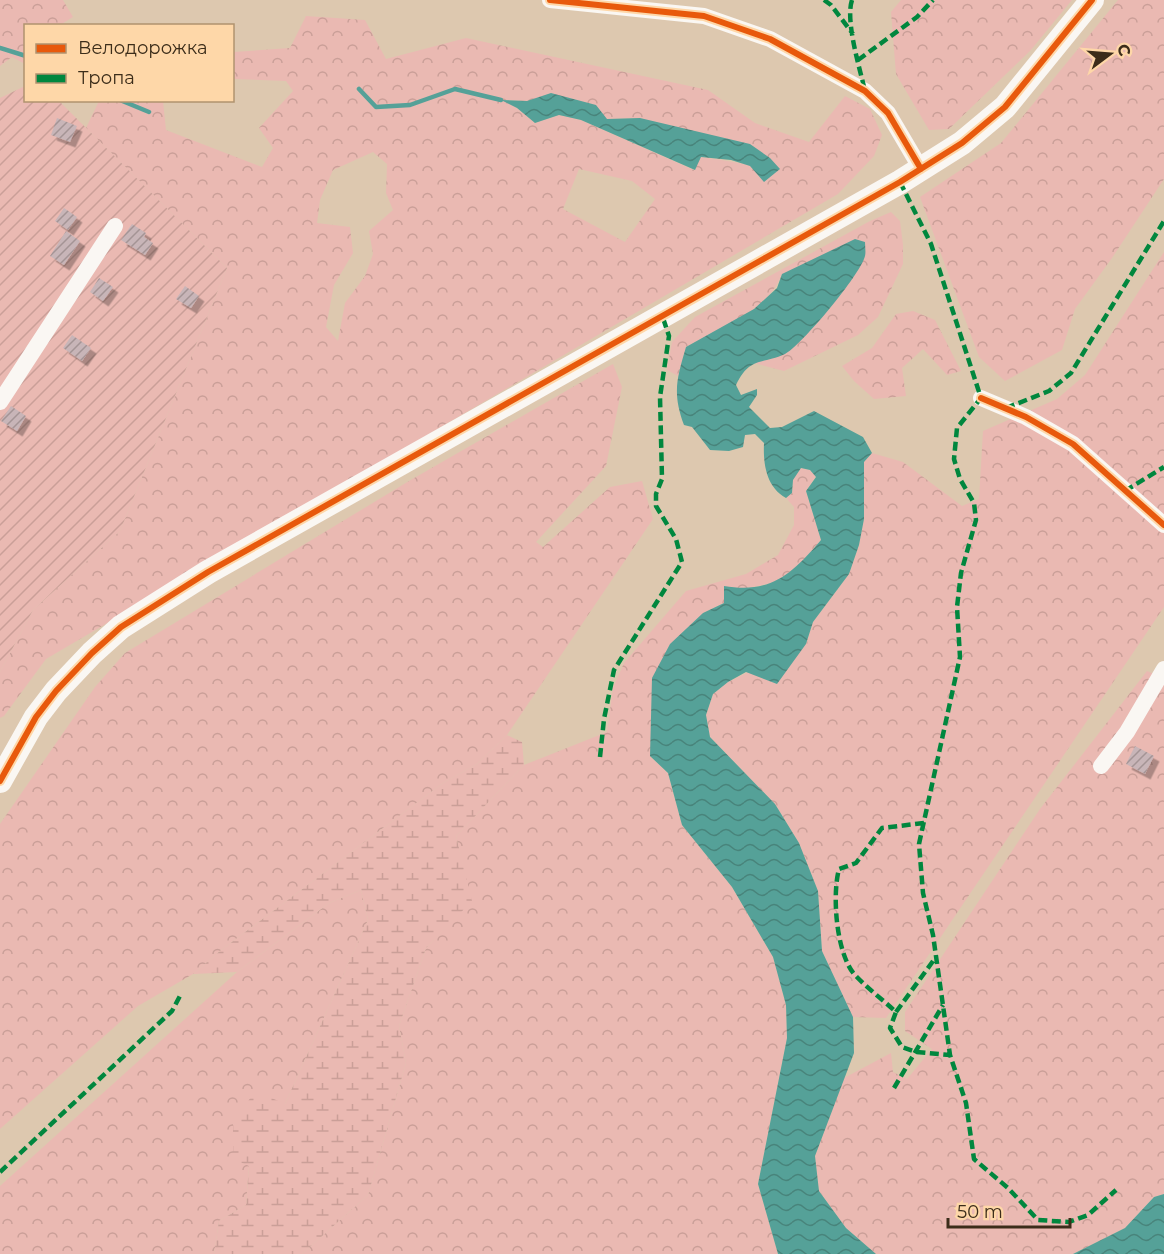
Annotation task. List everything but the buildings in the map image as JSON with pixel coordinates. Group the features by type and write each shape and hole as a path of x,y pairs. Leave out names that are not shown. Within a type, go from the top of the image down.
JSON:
{"street":[{"path":"549,0 704,16 770,39 865,91 888,113 921,169"},
{"path":"0,781 36,717 56,691 92,653 121,627 208,572 921,169 962,143 1005,107 1092,0"},
{"path":"0,402 115,225"},
{"path":"981,398 1026,417 1073,444 1164,525"},
{"path":"1101,766 1127,732 1164,669"}],"green space":[{"path":"0,0 63,0 73,17 62,24 24,24 24,63 12,57 0,66"},
{"path":"901,0 1072,0 1030,51 949,129 929,130 896,74 891,12"},
{"path":"1118,0 1164,0 1164,179 1075,309 1062,350 1005,381 979,357 920,197 1001,143"},
{"path":"306,16 365,20 386,59 466,38 708,90 755,123 809,142 845,96 870,109 882,135 874,156 838,194 46,659 4,716 0,718 0,672 33,610 120,531 227,268 86,128 99,102 163,102 166,130 262,167 273,148 259,128 293,91 286,81 234,79 234,52 290,48","holes":["503,100 527,101 607,119 640,118 780,169 701,157 694,170 581,120 559,115 535,123","373,152 387,164 386,193 393,210 369,231 373,254 365,276 345,303 338,341 326,327 334,285 353,253 350,227 317,223 320,200 333,170","579,169 632,181 655,199 625,242 563,209"]},
{"path":"24,86 24,102 60,102 227,268 120,531 33,610 0,672 0,98"},
{"path":"891,212 900,221 903,264 878,317 858,335 784,371 754,363 787,353 782,274 775,287 754,309 686,347 678,376 667,370 672,342 695,317 870,221"},
{"path":"1164,252 1164,607 886,1018 853,1017 822,951 818,891 799,843 775,804 710,737 706,715 713,694 728,682 806,644 813,622 849,574 859,545 864,519 864,462 872,453 903,462 962,506 979,499 983,431 1057,399 1085,375"},
{"path":"913,311 935,320 961,371 947,375 923,349 902,368 906,396 874,399 854,381 842,366 872,348 896,314"},
{"path":"613,364 622,387 606,466 536,542 543,547 610,487 642,481 653,519 507,735 477,764 443,783 220,951 193,974 138,1006 0,1129 0,824 95,687 125,653 409,481"},
{"path":"801,468 810,470 816,476 806,491 821,540 800,564 777,582 743,589 724,603 703,613 650,756 668,773 682,825 732,887 773,957 786,1005 787,1038 758,1184 778,1254 302,1254 368,1195 406,1063 399,1026 426,948 471,901 456,836 524,765 607,732 613,688 624,663 686,591 746,574 778,555 794,525 794,507 786,498 792,493 793,479"},
{"path":"1147,671 1164,678 1164,1194 1154,1197 1125,1228 1073,1254 876,1254 846,1228 819,1191 815,1156 844,1078 891,1053 893,1072 907,1079 932,1049 905,1031 905,1012 1040,809"},
{"path":"507,735 522,742 524,765 456,836 472,901 426,948 399,1026 406,1063 368,1195 302,1254 214,1254 219,1221 246,1205 249,1166 233,1159 233,1120 256,1091 285,1104 368,920 361,890 329,903 237,972 193,974 220,951 443,783 477,764"},
{"path":"361,890 368,920 285,1104 249,1165 246,1205 219,1221 214,1254 0,1254 0,1186 237,972 329,903"}],"water":[{"path":"551,93 596,105 607,119 640,118 750,144 770,158 780,169 764,182 750,166 731,160 701,157 695,170 581,120 559,115 535,123 517,108 501,100 527,101"},
{"path":"855,239 865,242 865,256 853,278 830,309 793,348 785,354 751,365 736,385 741,395 757,389 757,395 749,407 770,428 782,427 814,411 863,437 872,453 864,462 864,519 859,545 849,574 813,622 806,644 777,684 746,672 713,694 706,715 710,737 775,804 799,843 818,891 822,951 853,1017 854,1053 815,1156 819,1191 846,1228 876,1254 778,1254 758,1184 787,1038 786,1005 773,957 732,887 682,825 668,773 650,756 652,678 670,644 703,613 724,603 724,586 755,587 779,579 800,563 821,540 806,491 816,477 810,470 801,468 793,480 792,493 786,498 774,488 770,481 765,466 764,443 755,434 745,435 743,447 729,451 710,450 692,427 684,425 678,404 677,386 686,347 754,309 777,288 782,274"},
{"path":"1164,1194 1164,1254 1073,1254 1125,1228 1154,1197"}],"waterway":[{"path":"0,48 24,55"},
{"path":"359,89 376,107 410,105 455,89 501,100"},
{"path":"125,102 149,112"}],"marked path":[{"path":"824,0 831,5 853,34"},
{"path":"852,0 850,20 865,91"},
{"path":"858,60 917,17 933,0"},
{"path":"900,182 931,244 981,398 957,428 954,459 960,479 974,503 976,520 961,573 957,607 960,657 919,844 923,893 933,935 950,1055 966,1103 974,1159 1008,1188 1038,1220 1069,1222 1088,1215 1116,1190"},
{"path":"1006,408 1049,391 1071,373 1164,221"},
{"path":"600,757 604,719 614,670 682,562 676,539 656,506 656,494 662,479 660,397 669,336 662,315"},
{"path":"1125,491 1164,467"},
{"path":"924,823 882,828 856,863 839,869 836,893 837,923 843,952 854,974 896,1012 890,1028 902,1047 916,1052 950,1055"},
{"path":"896,1012 936,957"},
{"path":"0,1172 172,1011 181,994"},
{"path":"894,1088 943,1005"}],"cycle path":[{"path":"550,0 704,16 770,39 865,91 888,113 921,169"},
{"path":"0,781 36,717 56,691 92,653 121,627 208,572 900,182 962,143 1005,107 1092,0"},
{"path":"981,398 1026,417 1073,444 1164,525"}]}
